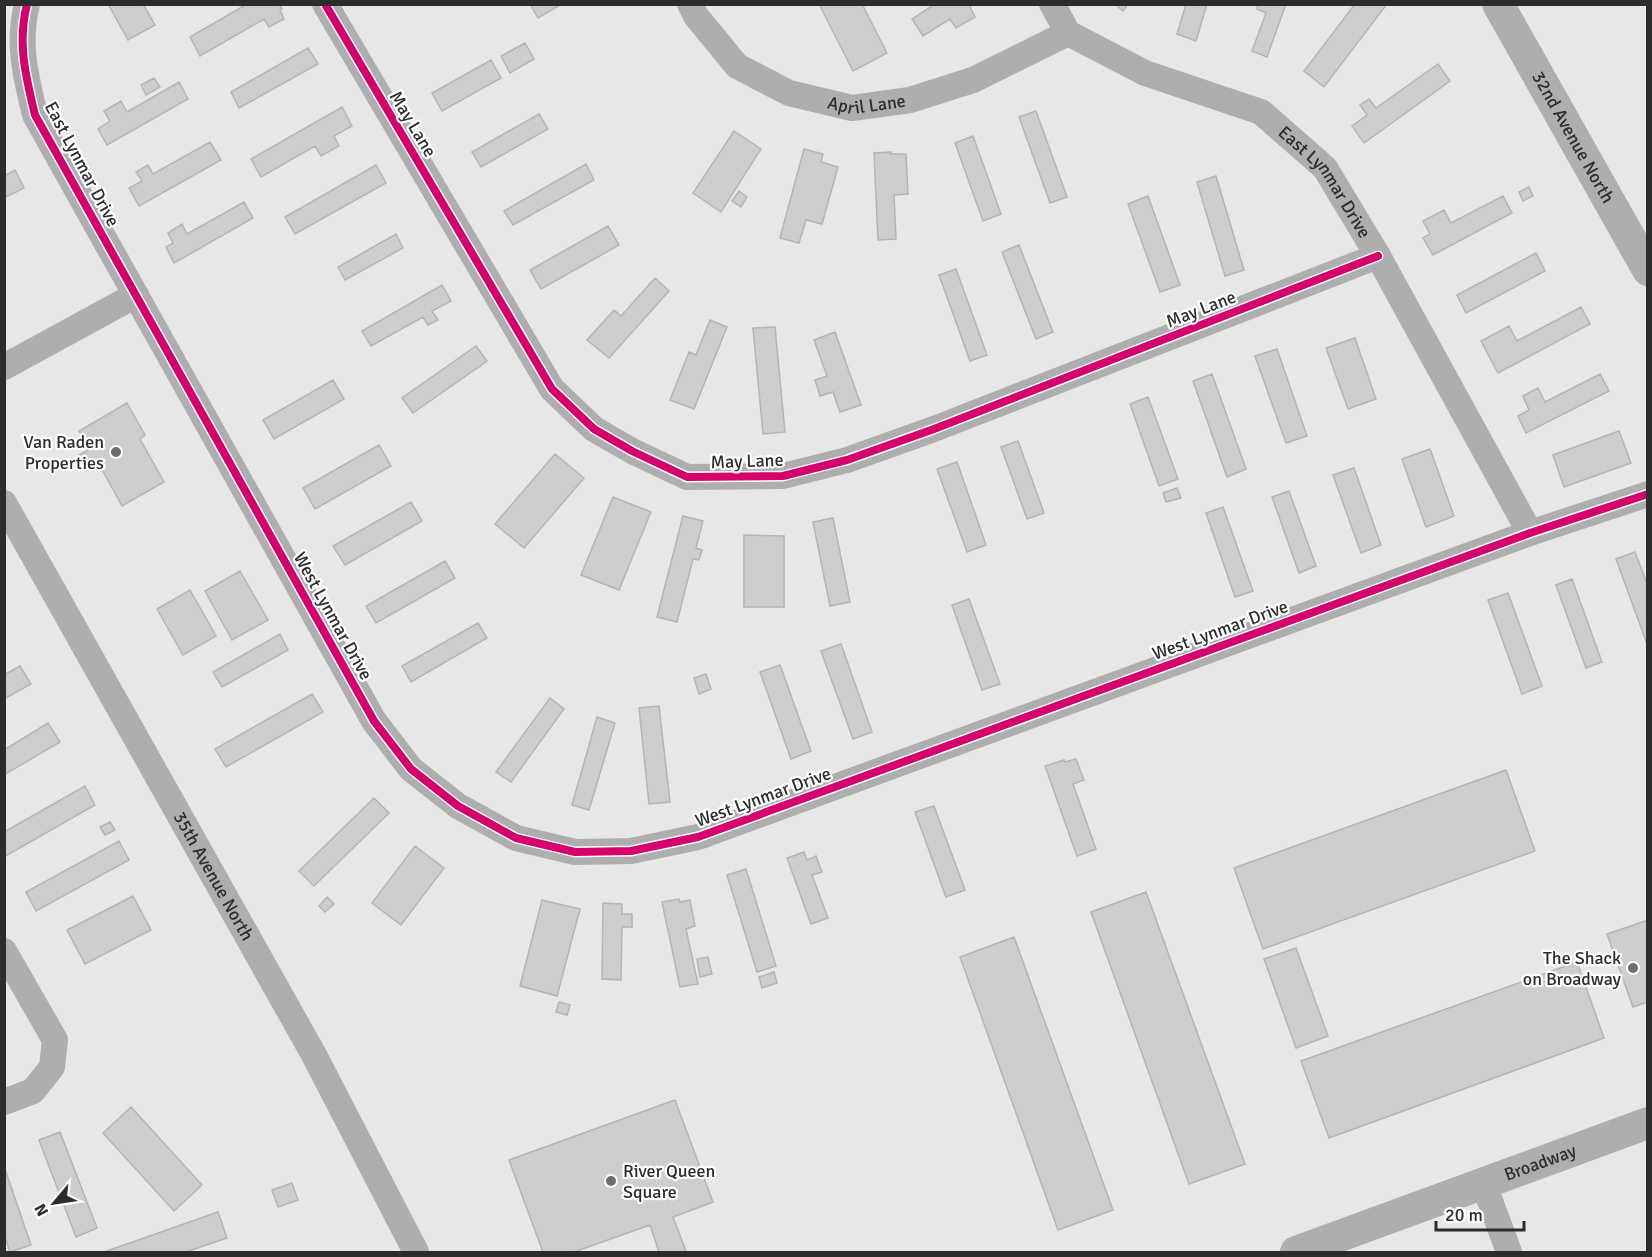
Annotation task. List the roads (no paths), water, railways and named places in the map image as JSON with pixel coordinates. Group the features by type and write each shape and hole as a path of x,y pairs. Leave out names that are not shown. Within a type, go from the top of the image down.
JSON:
{"street":[{"name":"East Lynmar Drive","path":"27,4 24,15 23,62 35,115 136,295"},
{"name":"May Lane","path":"325,4 552,389 594,429 632,451 687,477 783,476 847,460 934,429 1378,256"},
{"name":"April Lane","path":"690,4 696,16 737,66 789,93 852,108 910,100 974,80 1068,33"},
{"path":"1052,4 1068,33"},
{"name":"32nd Avenue North","path":"1498,4 1647,270"},
{"name":"East Lynmar Drive","path":"1068,33 1145,73 1261,112 1325,168 1378,256 1530,533"},
{"path":"4,367 136,295"},
{"name":"West Lynmar Drive","path":"136,295 374,721 411,769 458,806 516,838 575,852 631,851 698,837 1530,533 1647,494"},
{"name":"35th Avenue North","path":"4,502 314,1056 416,1252"},
{"path":"4,951 55,1040 52,1067 33,1090 4,1102"},
{"name":"Broadway","path":"1296,1252 1647,1124"},
{"path":"1483,1182 1509,1252"}],"place":[{"name":"Van Raden Properties","path":"116,452"},
{"name":"The Shack on Broadway","path":"1633,968"},
{"name":"River Queen Square","path":"611,1181"}]}
